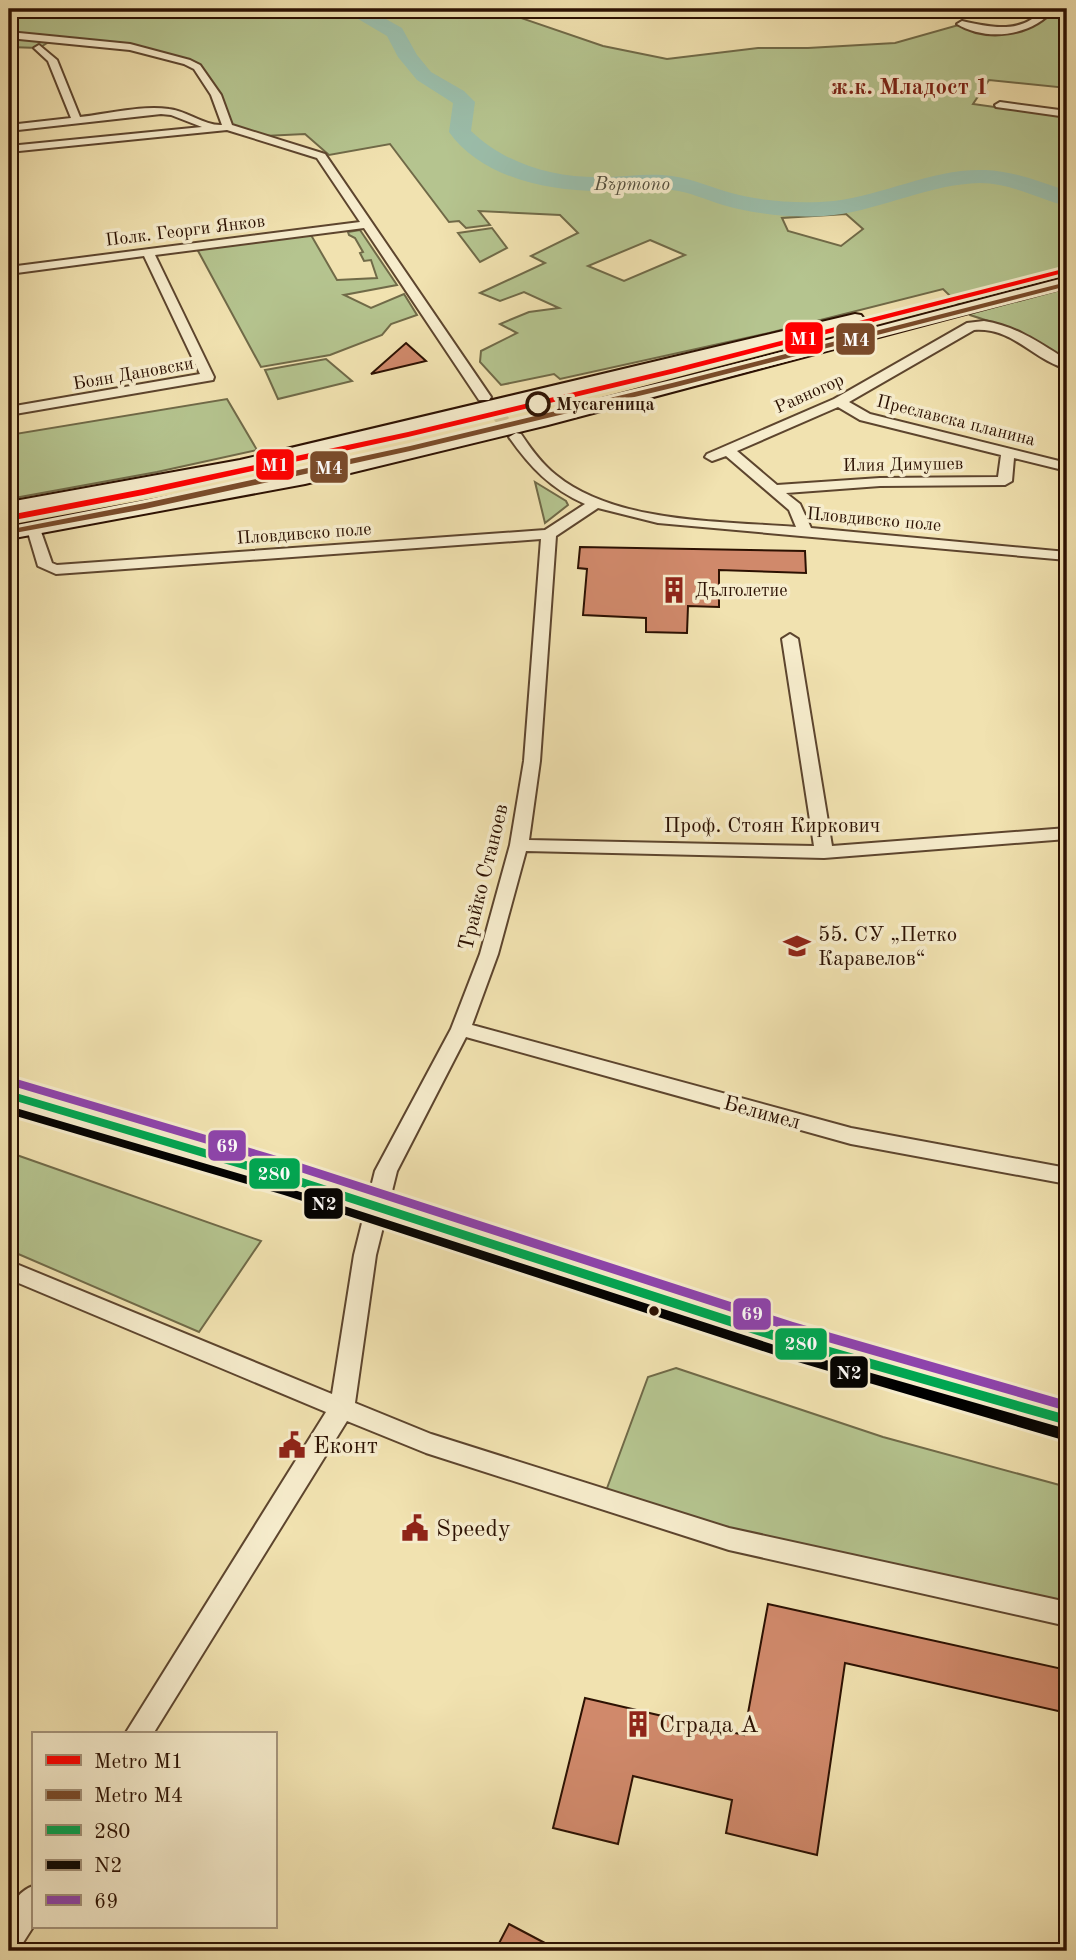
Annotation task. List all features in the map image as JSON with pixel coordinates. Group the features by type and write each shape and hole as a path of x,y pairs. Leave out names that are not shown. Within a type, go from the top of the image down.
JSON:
{"main road":[{"path":"9,508 240,466 837,323 1067,263"},
{"path":"9,533 305,478 541,421 1067,282"},
{"path":"9,1096 278,1175 931,1384 1067,1420"}],"street":[{"path":"962,24 987,30 1012,31 1036,24 1049,9"},
{"path":"9,35 130,47 197,67 216,96 228,127"},
{"path":"19,47 39,48 52,40"},
{"path":"39,48 51,60 77,121"},
{"path":"1000,105 1067,114"},
{"path":"9,128 161,111 173,112 214,127"},
{"path":"9,149 228,127 321,156 484,397"},
{"name":"Полк. Георги Янков","path":"9,270 367,224"},
{"name":"Боян Дановски","path":"9,411 208,377 148,253"},
{"name":"Равногор","path":"712,457 839,402 978,325 994,327 1014,335 1067,365"},
{"name":"Преславска планина","path":"839,402 865,417 1067,467"},
{"name":"Пловдивско поле","path":"516,437 542,474 569,491 596,503 658,519 1067,556"},
{"path":"727,450 795,507 805,531"},
{"name":"Илия Димушев","path":"776,489 880,482 1005,481 1008,454"},
{"name":"Пловдивско поле","path":"34,529 44,566 56,570 550,534 596,503"},
{"name":"Трайко Станоев","path":"342,1408 365,1255 386,1171 461,1029 489,954 519,845 532,761 545,548 550,534"},
{"path":"790,639 824,852"},
{"name":"Проф. Стоян Киркович","path":"519,845 824,852 1067,834"},
{"name":"Белимел","path":"461,1029 851,1136 1067,1176"},
{"path":"9,1270 426,1443 729,1539 1067,1614"},
{"path":"139,1732 342,1408"},
{"path":"9,1939 32,1902"}],"green space":[{"path":"9,9 495,9 603,46 667,59 758,48 895,43 962,24 987,30 1024,28 1044,18 1049,9 1067,9 1067,88 989,80 973,104 1067,117 1067,362 1016,330 970,315 943,289 769,333 560,379 554,374 501,385 480,362 481,351 517,333 500,324 529,312 559,308 524,292 500,301 480,293 545,263 531,256 578,233 560,215 479,211 490,225 466,228 459,221 449,222 390,144 329,155 305,134 264,136 243,131 231,124 210,82 187,62 130,47 52,40 39,48 9,47","holes":["846,214 863,229 841,246 788,231 782,218","650,240 685,255 624,281 588,266"]},
{"path":"492,228 507,248 480,262 458,233"},
{"path":"360,230 397,285 344,295 371,308 404,294 417,315 391,324 382,335 330,355 261,367 197,249 311,235 337,280 377,278 371,260 364,261 360,253 363,252 348,232"},
{"path":"326,359 352,381 278,399 265,370"},
{"path":"227,399 257,450 157,472 9,499 9,435"},
{"path":"535,482 566,501 568,505 545,523"},
{"path":"9,1152 261,1241 199,1332 9,1250"},
{"path":"676,1368 883,1437 1067,1487 1067,1614 729,1539 603,1499 648,1377"}],"building":[{"path":"406,343 426,361 371,374"},
{"name":"Дълголетие","path":"580,547 805,551 806,573 719,570 719,607 688,606 687,633 646,632 646,618 583,615 587,569 578,568"},
{"name":"Сграда А","path":"768,1604 1067,1670 1067,1713 845,1663 817,1855 726,1833 732,1800 633,1776 618,1844 553,1828 585,1698 744,1735"},
{"path":"509,1924 560,1951 495,1951"}],"waterway":[{"name":"Въртопо","path":"355,9 395,32 408,57 424,76 464,102 460,132 474,146 508,167 527,174 587,184 665,182 690,186 735,201 814,209 854,205 950,180 982,176 1020,183 1067,199"}],"tunnel":[{"path":"484,397 516,437"}],"metro line":[{"name":"M1","path":"9,518 408,435 1067,270"},
{"name":"M4","path":"12,532 278,478 542,418 1067,284"}],"transit line":[{"name":"69","path":"13,1082 293,1165 793,1327 1067,1406"},
{"name":"280","path":"9,1095 289,1178 788,1340 1067,1420"},
{"name":"N2","path":"9,1110 285,1191 784,1353 1063,1434"}],"place":[{"name":"Мусагеница","path":"538,404"},
{"name":"Дълголетие","path":"674,590"},
{"name":"55. СУ „Петко Каравелов“","path":"797,946"},
{"name":"Еконт","path":"292,1445"},
{"name":"Speedy","path":"415,1528"},
{"name":"Сграда А","path":"638,1724"}],"district":[{"name":"ж.к. Младост 1","path":"910,86"}]}
